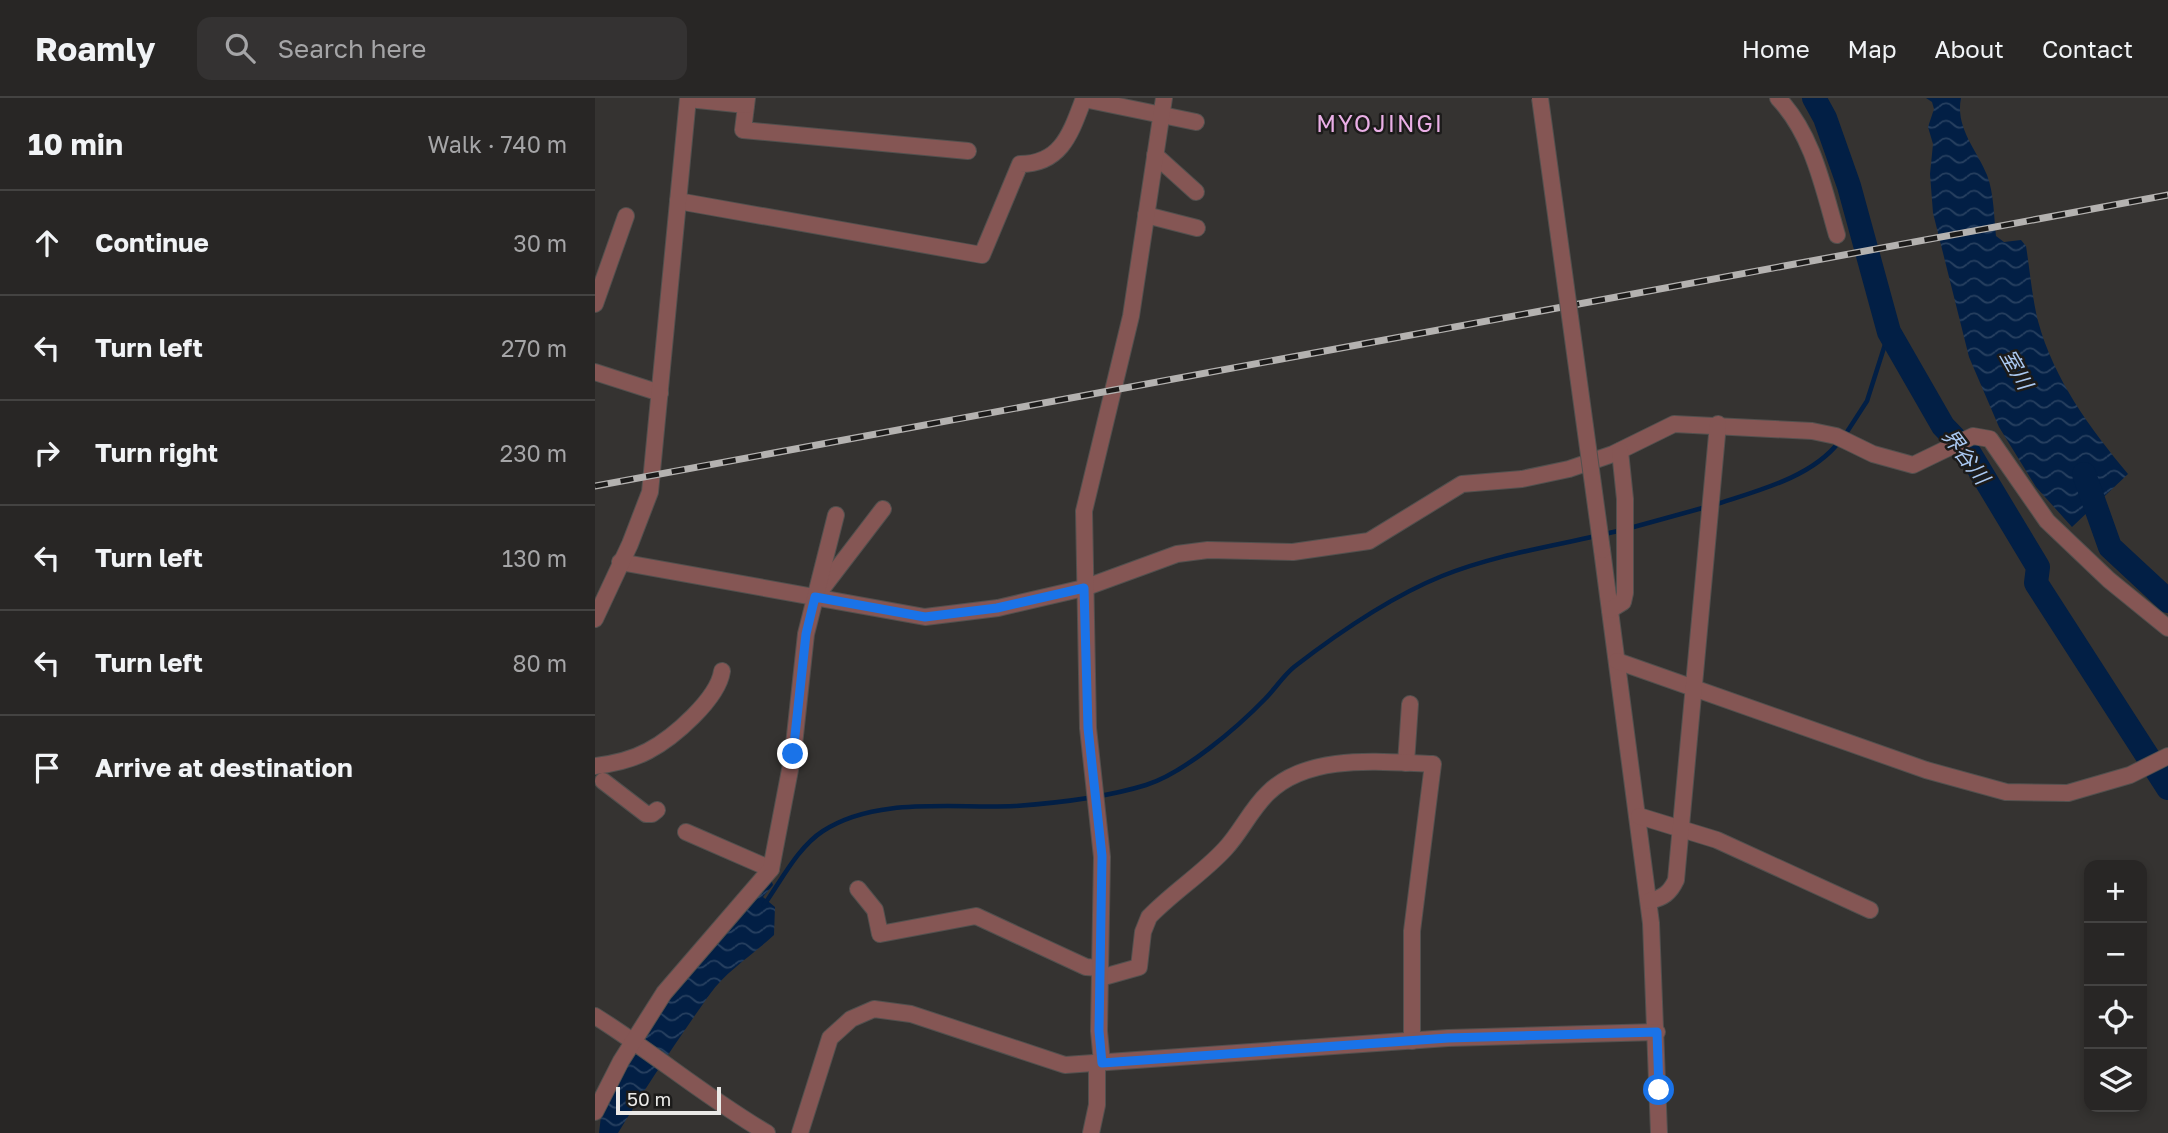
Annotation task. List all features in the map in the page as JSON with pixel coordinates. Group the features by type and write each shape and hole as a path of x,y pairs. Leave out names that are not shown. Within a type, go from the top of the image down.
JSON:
{"street":[{"path":"678,201 982,255 1020,164 1038,164 1060,150 1084,98 1161,117 1196,122"},
{"path":"1091,1133 1097,1105 1100,1063 1102,856 1088,728 1084,511 1131,316 1164,98"},
{"path":"1540,98 1649,901 1657,1032 1659,1133"},
{"path":"1778,98 1799,124 1820,177 1837,235"},
{"path":"595,619 641,519 650,492 688,99 746,101 743,130 968,151"},
{"path":"1155,155 1196,192"},
{"path":"595,304 626,215"},
{"path":"1146,215 1197,228"},
{"path":"596,374 660,393"},
{"path":"620,562 925,617 997,608 1084,588 1177,554 1208,550 1293,552 1369,541 1462,484 1553,473 1619,451 1674,424 1718,424 1812,431 1842,438 1903,464 1923,463 1973,436 1990,439 2047,522 2109,580 2168,628"},
{"path":"1649,901 1663,897 1671,890 1676,880 1718,424"},
{"path":"1610,610 1623,602 1625,593 1625,499 1619,451"},
{"path":"815,597 883,509"},
{"path":"595,1112 678,974 771,869 793,754 806,634 836,515"},
{"path":"1617,661 1926,770 2006,792 2068,793 2144,769 2165,758"},
{"path":"657,810 646,814 599,776 660,744 703,706 720,685 722,671"},
{"path":"1406,763 1410,704"},
{"path":"858,889 875,910 880,934 977,916 1100,973 1139,967 1143,932 1149,917 1227,847 1265,795 1286,777 1334,765 1374,761 1433,764 1412,931 1412,1041"},
{"path":"1639,816 1734,847 1870,910"},
{"path":"686,832 771,869"},
{"path":"800,1133 830,1038 851,1019 874,1009 911,1014 1051,1063 1078,1066 1412,1041 1657,1032"},
{"path":"595,1016 636,1042 724,1107 767,1133"}],"water":[{"path":"1926,98 1961,98 1964,129 1989,182 1996,236 2004,242 2021,240 2026,246 2038,321 2053,363 2087,421 2128,474 2072,527 2036,487 1999,427 1969,357 1933,213 1930,174 1933,144 1928,127 1934,109 1932,102"},
{"path":"771,879 773,885 763,897 775,907 774,935 717,986 663,1062 618,1133 599,1133 601,1116 633,1055 672,992"}],"waterway":[{"name":"界谷川","path":"1814,98 1825,118 1849,186 1889,332 1943,426 1970,454 2038,567 2036,583 2168,788"},
{"path":"1845,435 1867,401 1889,332"},
{"path":"1714,505 1798,474 1814,465 1839,442"},
{"name":"室川","path":"2084,474 2110,547 2168,601"},
{"path":"1630,528 1706,507"},
{"path":"764,905 806,846 823,831 844,820 891,808 1015,806 1097,797 1146,785 1177,771 1193,760 1253,711 1294,667 1346,629 1403,594 1442,576 1486,561 1622,530"}],"railway":[{"path":"595,486 2168,195"}],"district":[{"name":"MYOJINGI","path":"1380,123"}],"route":[{"path":"793,754 806,634 815,597 925,617 997,608 1084,588 1088,728 1102,856 1099,1031 1102,1063 1126,1059 1448,1038 1657,1032 1659,1090"}]}
